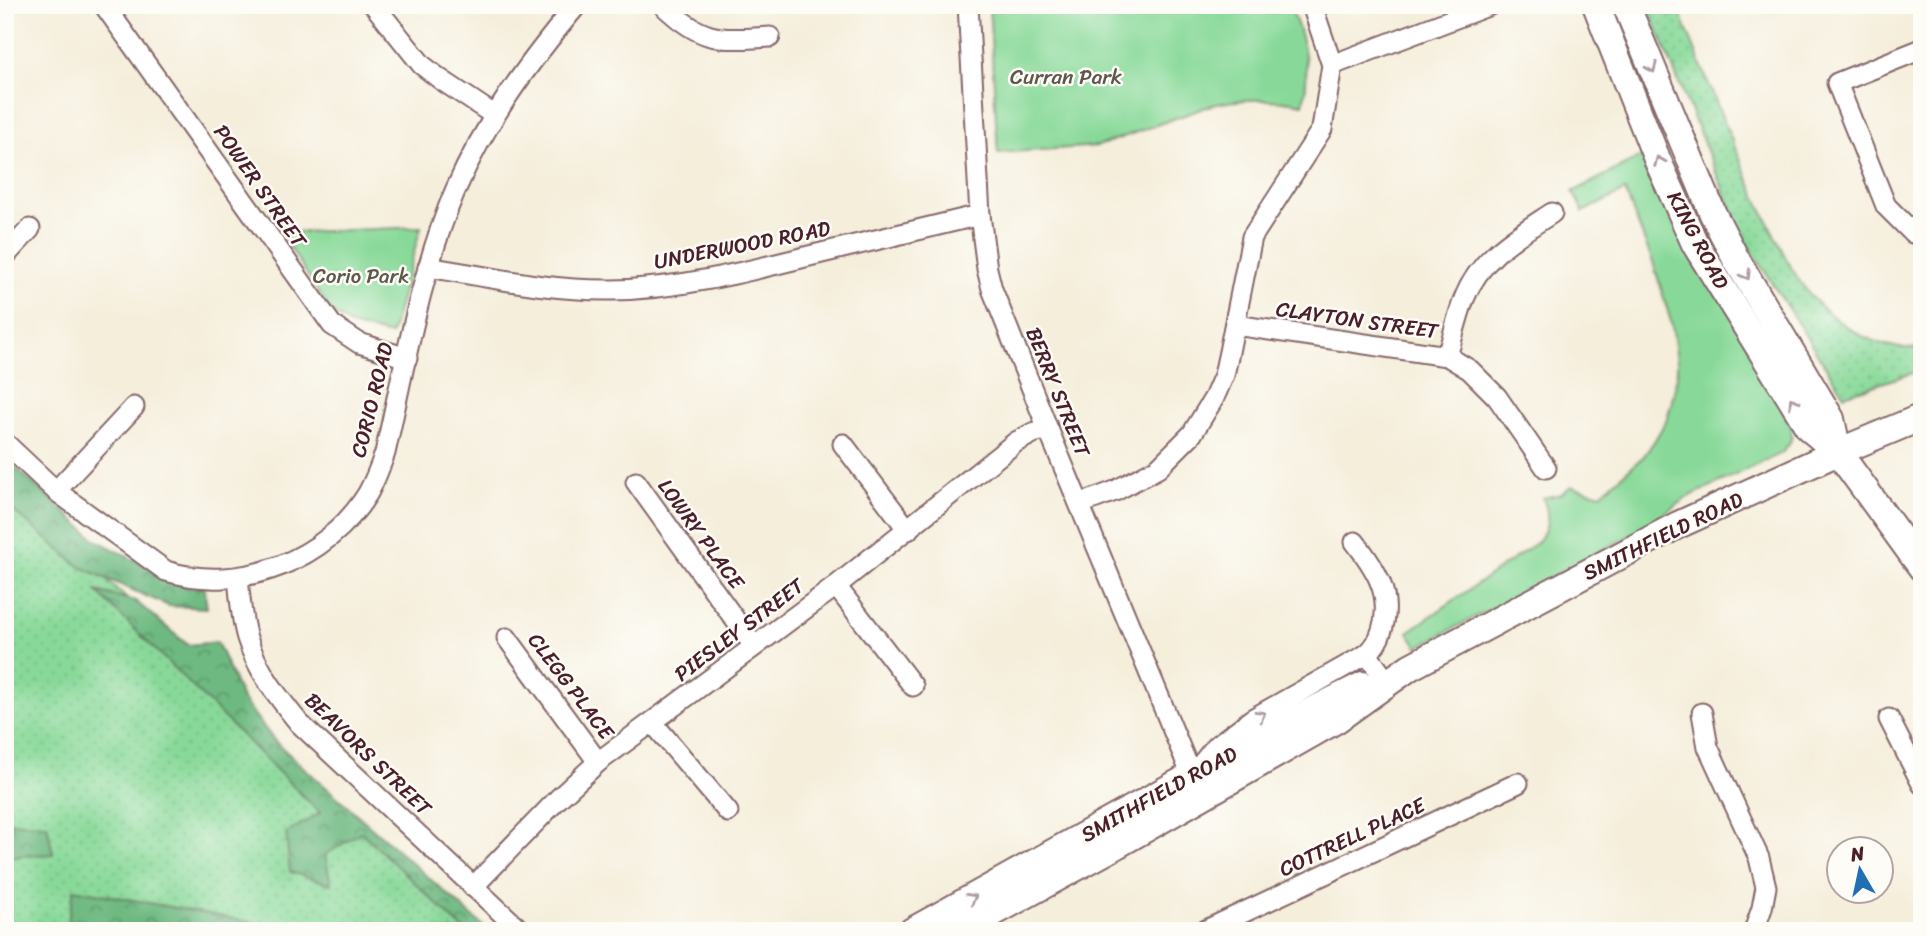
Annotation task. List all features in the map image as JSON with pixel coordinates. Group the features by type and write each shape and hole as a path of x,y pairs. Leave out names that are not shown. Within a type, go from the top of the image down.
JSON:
{"main road":[{"name":"KING ROAD","path":"1596,5 1657,159 1695,244 1809,428 1838,452 1922,568"},
{"name":"KING ROAD","path":"1626,5 1713,215 1736,259 1831,419 1838,452"},
{"name":"SMITHFIELD ROAD","path":"960,931 1348,712 1410,667 1678,525 1922,417"},
{"name":"SMITHFIELD ROAD","path":"912,931 1270,732 1374,664 1410,667"},
{"path":"1066,873 1097,845 1183,793 1192,776 1212,777 1301,729 1348,712"}],"street":[{"name":"POWER STREET","path":"104,5 331,325 359,343 407,358"},
{"path":"374,5 422,65 495,115"},
{"name":"CORIO ROAD","path":"5,443 55,491 166,571 206,578 238,577 267,572 282,567 324,541 342,527 369,492 385,453 428,267 455,192 495,115 543,45 577,5"},
{"path":"663,5 675,17 704,35 727,39 770,37"},
{"name":"BERRY STREET","path":"968,5 980,215 986,269 1048,429 1192,776"},
{"path":"1080,504 1115,491 1158,468 1192,434 1214,398 1224,375 1252,237 1322,130 1332,65 1312,5"},
{"path":"1332,65 1490,5"},
{"path":"1913,233 1886,206 1837,83 1922,50"},
{"path":"1447,356 1463,300 1477,275 1494,253 1507,242 1552,213"},
{"name":"UNDERWOOD ROAD","path":"428,267 564,289 661,287 753,270 980,215"},
{"path":"5,256 30,229"},
{"name":"CLAYTON STREET","path":"1235,325 1447,356 1470,370 1497,397 1546,468"},
{"path":"55,491 134,407"},
{"name":"PIESLEY STREET","path":"473,887 558,799 598,762 836,586 1016,442 1048,429"},
{"path":"843,443 908,530"},
{"name":"LOWRY PLACE","path":"636,482 754,646"},
{"path":"1355,542 1378,575 1385,597 1385,614 1374,664"},
{"name":"BEAVORS STREET","path":"238,577 246,635 260,668 278,697 299,723 521,931"},
{"path":"836,586 913,686"},
{"name":"CLEGG PLACE","path":"507,638 598,762"},
{"path":"1702,713 1708,747 1759,858 1766,887 1754,931"},
{"path":"1889,719 1922,784"},
{"path":"653,723 728,812"},
{"name":"COTTRELL PLACE","path":"1204,931 1518,783"}],"green space":[{"name":"Curran Park","path":"989,5 1290,5 1305,54 1303,104 1235,101 1212,105 1098,146 998,153"},
{"path":"1647,5 1677,5 1761,207 1800,282 1826,311 1861,335 1887,345 1922,348 1922,370 1844,395 1743,238"},
{"path":"1644,155 1789,419 1791,441 1782,453 1688,497 1637,532 1418,647 1408,632 1538,542 1547,521 1543,498 1561,494 1571,486 1601,494 1644,456 1666,421 1677,376 1672,325 1654,265 1625,191 1583,212 1573,192"},
{"name":"Corio Park","path":"421,227 391,335 350,325 330,311 281,233"},
{"path":"5,458 96,540 188,588 204,586 207,608 169,606 80,567 5,504"},
{"path":"5,482 473,931 5,931"},
{"path":"96,591 135,601 188,645 217,642 242,699 277,744 489,931 465,931 361,832 325,855 331,884 290,872 286,833 320,813"},
{"path":"5,822 47,824 53,854 5,857"},
{"path":"74,889 299,931 66,931"}]}
